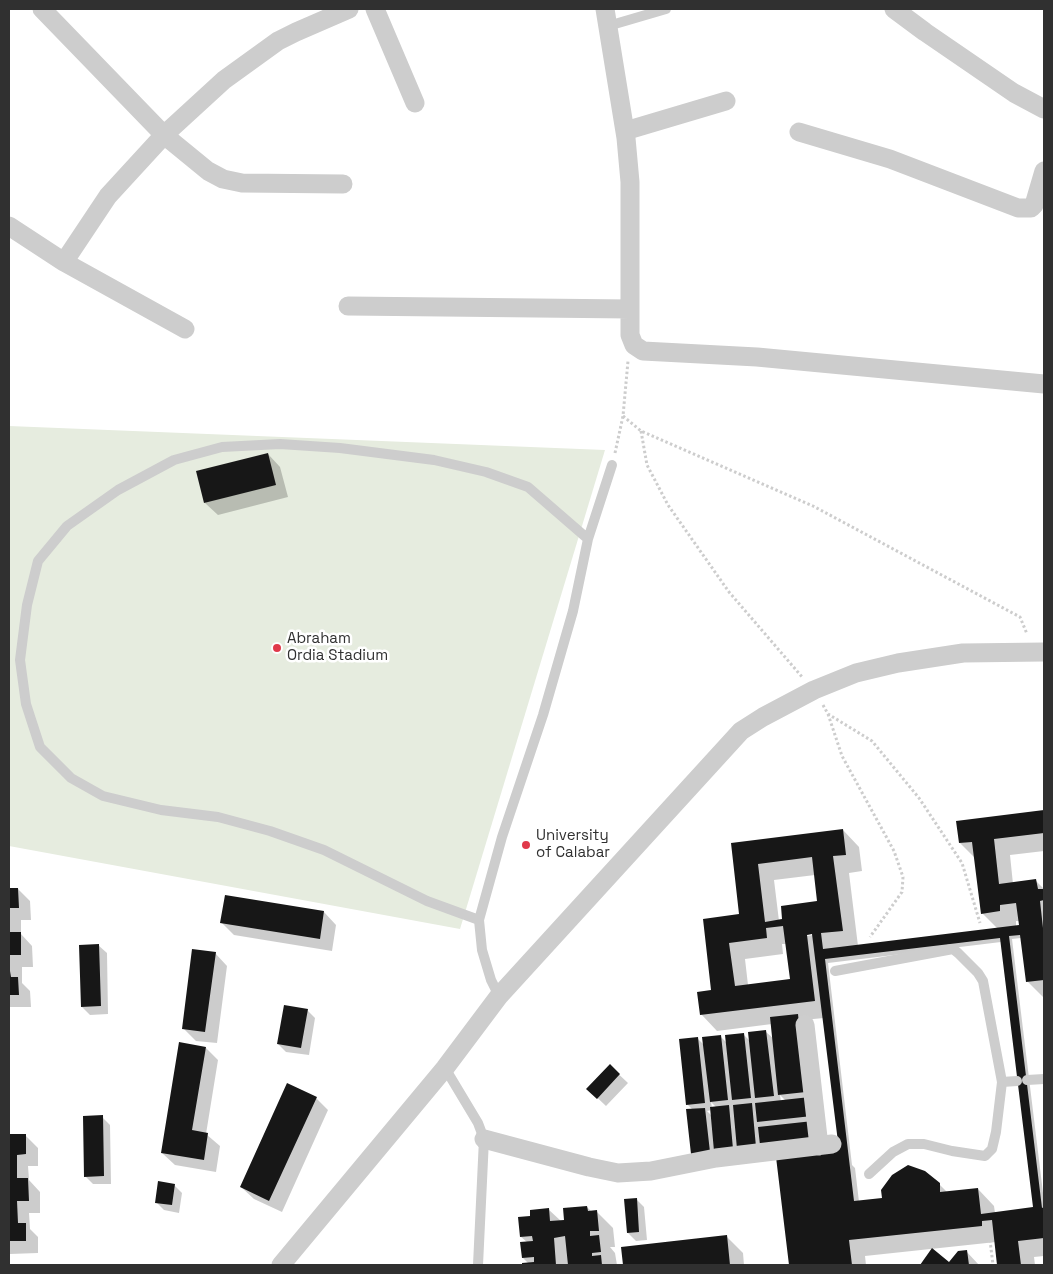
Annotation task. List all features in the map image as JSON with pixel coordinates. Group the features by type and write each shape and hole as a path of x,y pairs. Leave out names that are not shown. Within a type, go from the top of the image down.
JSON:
{"street":[{"path":"42,9 164,135 208,171 223,179 242,183 343,184"},
{"path":"64,262 108,196 164,135 224,80 259,54 296,32 349,9"},
{"path":"375,9 415,103"},
{"path":"894,9 1014,93 1044,109"},
{"path":"606,18 625,131 630,182 630,335 634,345 643,351 757,357 1044,384"},
{"path":"625,131 726,101"},
{"path":"799,132 890,159 1018,208 1031,208 1034,205 1044,171"},
{"path":"9,226 64,262 185,329"},
{"path":"348,306 630,309"},
{"path":"281,1265 445,1068 499,996 741,731 762,717 814,690 856,673 898,663 963,653 1037,652"},
{"path":"484,1139 618,1173 651,1171 716,1158 826,1145 805,1024"}],"lane":[{"path":"606,18 666,9"},
{"path":"479,920 427,902 324,850 270,831 218,817 160,810 103,796 71,778 40,747 26,704 20,660 27,605 38,561 67,526 118,490 174,460 222,447 280,444 340,448 434,460 486,472 528,487 588,539"},
{"path":"499,996 491,980 482,950 479,920 502,837 543,715 573,611 588,539 612,465"},
{"path":"834,971 952,949 958,953 983,981 1002,1082 996,1132 992,1149 985,1156 924,1144 908,1144 893,1152 869,1174"},
{"path":"445,1068 478,1123 484,1139 478,1265"},
{"path":"1002,1082 1044,1079"}],"path":[{"path":"612,465 623,416 630,335"},
{"path":"623,416 641,431 813,506 1020,617 1037,652"},
{"path":"828,714 842,756 894,851 903,877 902,892 870,937"},
{"path":"990,1240 993,1265"}],"shaded area":[{"name":"Abraham Ordia Stadium","path":"9,426 605,450 460,929 9,846"}],"building":[{"path":"268,453 276,485 204,503 196,471"},
{"path":"1044,810 1044,833 994,839 999,884 1036,879 1038,889 1044,889 1044,900 1040,901 1044,937 1044,980 1026,982 1020,935 1009,936 1042,1208 1044,1207 1044,1238 1018,1241 1021,1265 997,1265 992,1220 982,1221 982,1226 849,1240 852,1265 789,1265 776,1157 839,1150 812,934 807,935 815,1001 700,1015 697,992 711,990 703,919 739,914 731,843 843,829 846,855 833,856 843,931 821,933 823,949 1019,925 1016,903 1000,905 1000,911 981,914 972,842 959,843 956,821","holes":["812,857 817,901 781,906 782,919 765,922 758,864","783,926 790,979 735,986 729,943 767,938 766,928","1000,938 1033,1207 981,1214 978,1188 940,1192 940,1183 925,1171 908,1165 892,1175 881,1190 882,1198 854,1201 825,959"]},
{"path":"9,888 18,888 19,908 9,908"},
{"path":"225,895 324,911 320,939 220,923"},
{"path":"9,932 21,932 21,955 9,955"},
{"path":"99,944 101,1006 81,1007 79,945"},
{"path":"192,949 216,952 205,1032 182,1029"},
{"path":"9,971 11,977 18,977 19,995 9,995"},
{"path":"284,1005 308,1009 301,1048 277,1044"},
{"path":"798,1014 806,1092 778,1095 770,1017"},
{"path":"766,1030 774,1096 755,1098 748,1032"},
{"path":"744,1033 751,1098 732,1100 725,1035"},
{"path":"721,1035 728,1100 710,1102 702,1037"},
{"path":"698,1037 705,1103 686,1105 679,1039"},
{"path":"179,1042 206,1047 192,1130 208,1133 204,1160 161,1153"},
{"path":"610,1064 620,1074 597,1099 586,1089"},
{"path":"287,1083 317,1097 269,1201 240,1187"},
{"path":"810,1097 812,1116 757,1122 755,1103"},
{"path":"752,1103 756,1147 737,1149 733,1105"},
{"path":"729,1105 733,1149 714,1151 710,1107"},
{"path":"705,1108 710,1152 691,1154 686,1109"},
{"path":"103,1115 104,1176 84,1177 83,1116"},
{"path":"813,1121 815,1139 760,1145 758,1127"},
{"path":"9,1134 26,1134 26,1154 17,1155 17,1178 28,1178 29,1201 17,1201 18,1223 26,1223 26,1241 9,1241"},
{"path":"158,1181 175,1184 172,1205 155,1203"},
{"path":"637,1198 639,1232 627,1233 624,1199"},
{"path":"587,1206 588,1211 597,1210 599,1231 590,1231 590,1236 599,1235 601,1252 592,1253 592,1256 601,1255 602,1265 568,1265 565,1236 554,1238 556,1265 522,1265 522,1263 534,1262 534,1257 522,1258 520,1242 533,1241 532,1236 520,1237 518,1217 530,1216 530,1210 549,1208 550,1221 564,1220 563,1208"},
{"path":"727,1235 730,1265 623,1265 621,1247"},
{"path":"932,1248 949,1262 958,1251 967,1250 969,1265 920,1265"}],"place":[{"name":"Abraham Ordia Stadium","path":"277,648"},
{"name":"University of Calabar","path":"526,845"}]}
